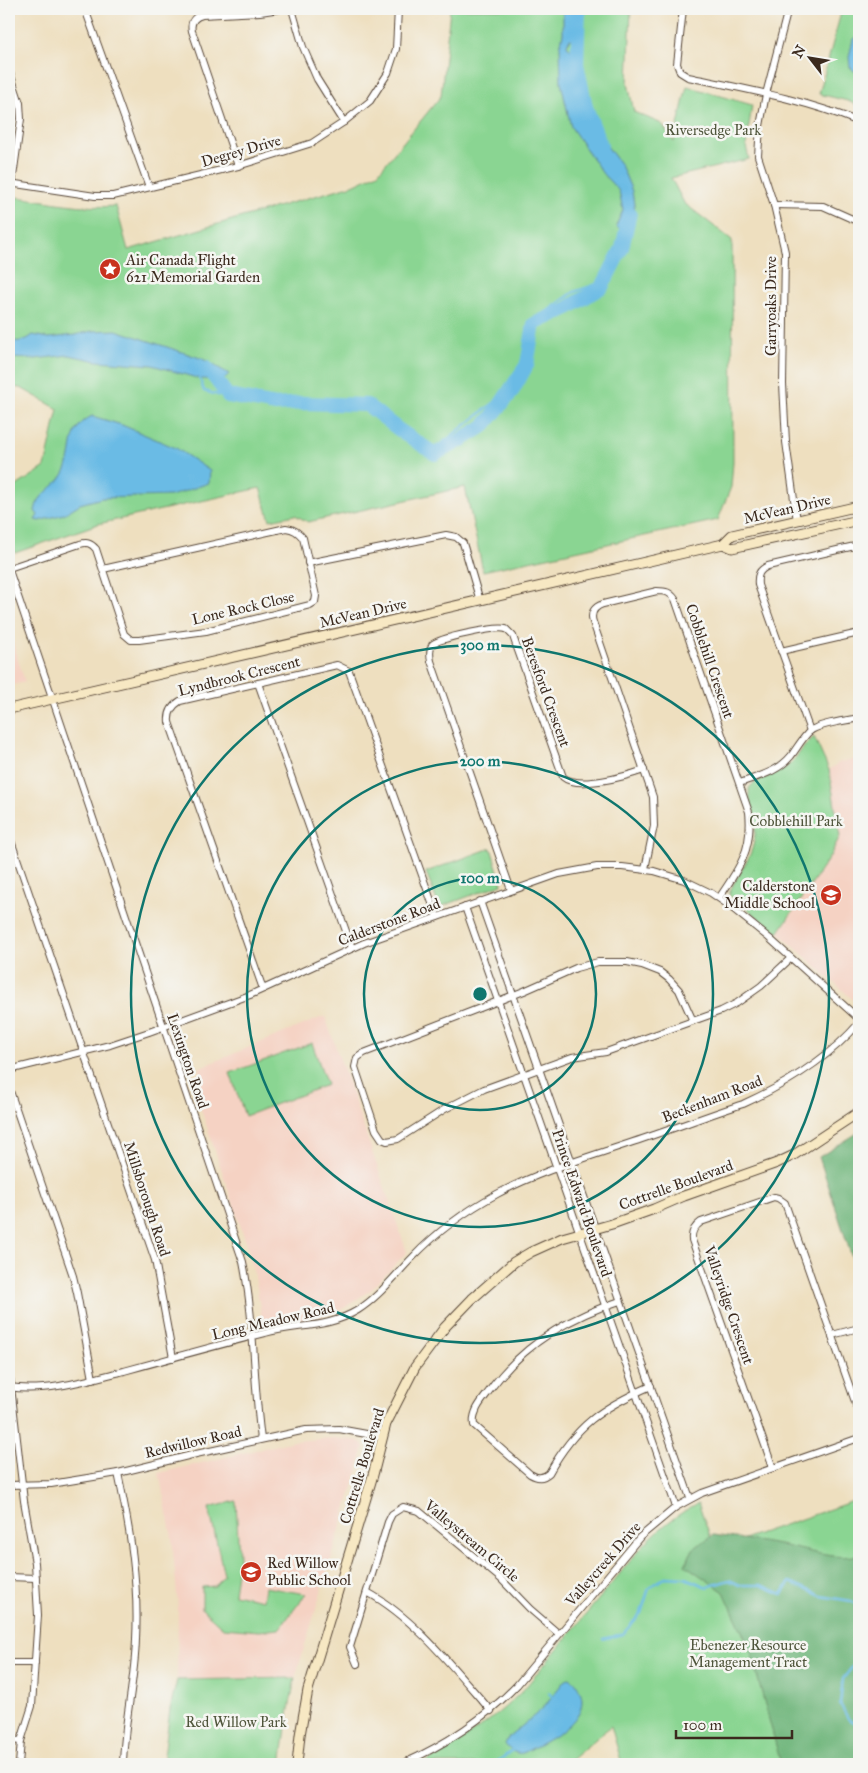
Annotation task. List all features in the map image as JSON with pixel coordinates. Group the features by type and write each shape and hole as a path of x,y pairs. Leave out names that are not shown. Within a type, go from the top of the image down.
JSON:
{"main road":[{"name":"McVean Drive","path":"9,709 723,544 732,535 859,506"},
{"name":"McVean Drive","path":"723,544 732,548 859,520"},
{"name":"Cottrelle Boulevard","path":"297,1764 300,1735 310,1683 373,1475 386,1424 415,1367 439,1333 460,1310 514,1262 562,1238 654,1209 794,1155 859,1112"}],"street":[{"path":"85,9 149,187"},
{"path":"238,166 191,24 195,18 202,15 280,9"},
{"path":"292,9 303,47 317,79 344,122"},
{"name":"Degrey Drive","path":"10,183 95,196 113,196 238,166 312,144 370,101 388,74 396,48 398,9"},
{"path":"683,9 677,64 680,72 688,77 766,94 841,114 859,122"},
{"name":"Garryoaks Drive","path":"788,9 766,94 760,126 758,156 774,205 785,252 783,384 786,442 796,521"},
{"path":"9,70 20,102 21,119 10,183"},
{"path":"774,205 823,206 859,222"},
{"name":"Lone Rock Close","path":"9,569 84,543 89,543 96,548 124,634 131,640 206,631 310,606 315,602 316,596 303,538 296,531 286,528 103,569"},
{"path":"308,564 446,535 456,537 463,543 480,601"},
{"path":"810,731 757,578 759,572 768,566 859,545"},
{"name":"Lexington Road","path":"9,569 243,1262 250,1300 255,1396 260,1439"},
{"name":"Cobblehill Crescent","path":"645,869 654,826 653,798 592,622 592,615 595,608 602,604 657,591 665,591 675,599 749,812 749,843 741,865 720,898"},
{"name":"Beresford Crescent","path":"511,890 431,661 430,650 433,644 442,640 495,628 506,629 513,636 563,777 567,781 577,783 616,778 644,770"},
{"path":"781,651 859,633"},
{"name":"Lyndbrook Crescent","path":"263,989 169,722 168,715 174,704 180,701 337,665 352,674 437,916"},
{"path":"258,683 352,948"},
{"path":"740,783 780,766 791,756 810,731 830,724 859,718"},
{"name":"Millsborough Road","path":"9,835 155,1260 173,1358"},
{"name":"Calderstone Road","path":"9,1070 120,1042 263,989 352,948 437,916 511,890 584,868 616,867 645,869 684,880 720,898 769,938 859,1021"},
{"name":"Prince Edward Boulevard","path":"480,901 690,1498"},
{"name":"Prince Edward Boulevard","path":"464,907 676,1507"},
{"path":"693,1021 682,995 669,979 649,967 627,962 608,961 588,964 364,1053 357,1058 355,1071 376,1130 382,1139 387,1141 398,1139 445,1109 478,1092 572,1057 606,1052 693,1021 721,1011 748,996 773,976 791,958"},
{"name":"Beckenham Road","path":"557,1168 743,1104 762,1095 811,1067 835,1047 859,1021"},
{"path":"9,1088 73,1276 93,1379"},
{"name":"Long Meadow Road","path":"10,1387 42,1388 93,1379 267,1332 327,1324 355,1311 381,1292 416,1254 460,1217 512,1186 557,1168"},
{"name":"Valleyridge Crescent","path":"773,1468 692,1240 694,1228 701,1222 768,1198 778,1198 787,1206 859,1413"},
{"path":"620,1300 592,1310 560,1326 539,1340 500,1376 473,1417 474,1425 530,1474 536,1477 545,1477 549,1474 561,1452 585,1424 606,1408 651,1386"},
{"path":"832,1335 859,1328"},
{"path":"9,1369 22,1486 36,1578 38,1615 32,1706 21,1741 20,1764"},
{"name":"Redwillow Road","path":"9,1485 51,1484 118,1473 295,1432 327,1428 354,1430 383,1437"},
{"name":"Valleycreek Drive","path":"402,1764 456,1735 491,1711 517,1685 640,1537 676,1507 690,1498 859,1438"},
{"path":"118,1473 131,1536 137,1615 135,1663 123,1764"},
{"name":"Valleystream Circle","path":"357,1664 350,1647 392,1514 404,1507 419,1511 501,1579 559,1634"},
{"path":"9,1577 36,1578"},
{"path":"367,1592 378,1598 424,1636 491,1711"},
{"path":"9,1663 35,1663"},
{"path":"9,1740 21,1741"}],"shaded area":[{"path":"9,630 25,682 9,686"},
{"name":"Calderstone Middle School","path":"859,758 859,1005 779,933 829,858 840,836 829,770 840,762"},
{"path":"325,1016 407,1252 372,1289 344,1308 318,1317 266,1324 262,1321 257,1287 247,1245 190,1077 201,1073 199,1068"},
{"name":"Red Willow Public School","path":"334,1438 359,1441 364,1446 295,1678 177,1680 178,1607 172,1538 159,1473 294,1441"}],"green space":[{"name":"Riversedge Park","path":"450,9 631,9 628,83 634,112 662,124 674,142 687,86 752,105 746,146 749,159 671,178 684,203 732,240 733,462 731,487 718,520 483,571 465,487 308,522 295,515 270,520 260,488 98,524 15,553 9,533 9,491 45,467 58,409 21,388 9,387 9,233 11,233 16,197 78,206 116,206 128,250 353,185 378,173 441,96"},
{"path":"842,9 859,9 859,106 848,101 819,94"},
{"name":"Cobblehill Park","path":"814,737 829,770 840,836 829,858 778,933 729,895 729,893 751,852 755,834 754,814 749,796 749,788 756,782 788,766"},
{"path":"491,848 502,884 440,907 426,872"},
{"path":"312,1043 327,1085 245,1116 230,1073"},
{"path":"859,1132 859,1279 819,1157"},
{"name":"Ebenezer Resource Management Tract","path":"859,1499 859,1764 622,1764 611,1726 566,1764 422,1764 476,1730 512,1701 641,1548 667,1523 698,1503 715,1549"},
{"path":"236,1501 239,1557 234,1594 263,1600 265,1587 306,1594 279,1629 259,1631 223,1628 202,1609 202,1587 215,1586 224,1575 209,1508"},
{"path":"713,1535 779,1545 829,1556 859,1555 859,1764 781,1764 750,1649 724,1592 685,1565 693,1549"},
{"name":"Red Willow Park","path":"295,1678 282,1758 276,1764 163,1764 170,1709 177,1680"}],"water":[{"path":"563,9 575,9 575,37 569,40 567,45 574,54 575,84 584,115 621,165 632,191 635,211 628,229 623,233 616,226 623,210 619,191 603,174 571,127 561,83 560,46 563,34"},
{"path":"858,37 858,71 854,71 850,67 849,57 853,39"},
{"path":"116,330 203,359 229,374 223,380 200,379 152,365 97,361 69,355 35,359 9,358 9,340 22,341 33,335 49,338 92,331"},
{"path":"92,416 122,425 176,448 210,471 209,483 171,496 102,498 80,504 64,514 39,521 35,520 38,515 35,511 36,505 39,500 60,480 67,467 74,435 83,422"},
{"path":"569,1678 577,1684 582,1699 581,1708 576,1717 561,1732 526,1752 519,1753 510,1750 505,1744 508,1738 542,1709 565,1680"}],"waterway":[{"path":"579,9 577,64 586,107 601,146"},
{"path":"204,368 207,368 228,396 276,405 303,403 367,405 435,454 484,426 512,392 527,365 534,324 568,308 602,287 622,248 630,213"},
{"path":"200,379 204,391 268,409 300,401 335,399 359,403 385,418 407,439 424,447 436,448 495,402 521,363 529,332 549,310 574,292 600,283 606,274 623,233"},
{"path":"603,1639 623,1634 641,1613 649,1588 665,1577 685,1578 707,1587 729,1580 740,1585 761,1585 782,1594 790,1582 821,1596 851,1601 859,1605"},
{"path":"859,1658 843,1679 840,1704 849,1720 859,1725"},
{"path":"549,1693 553,1698"},
{"path":"494,1764 513,1750"}],"place":[{"name":"Air Canada Flight 621 Memorial Garden","path":"110,269"},
{"name":"Calderstone Middle School","path":"831,895"},
{"name":"Red Willow Public School","path":"251,1572"}]}
